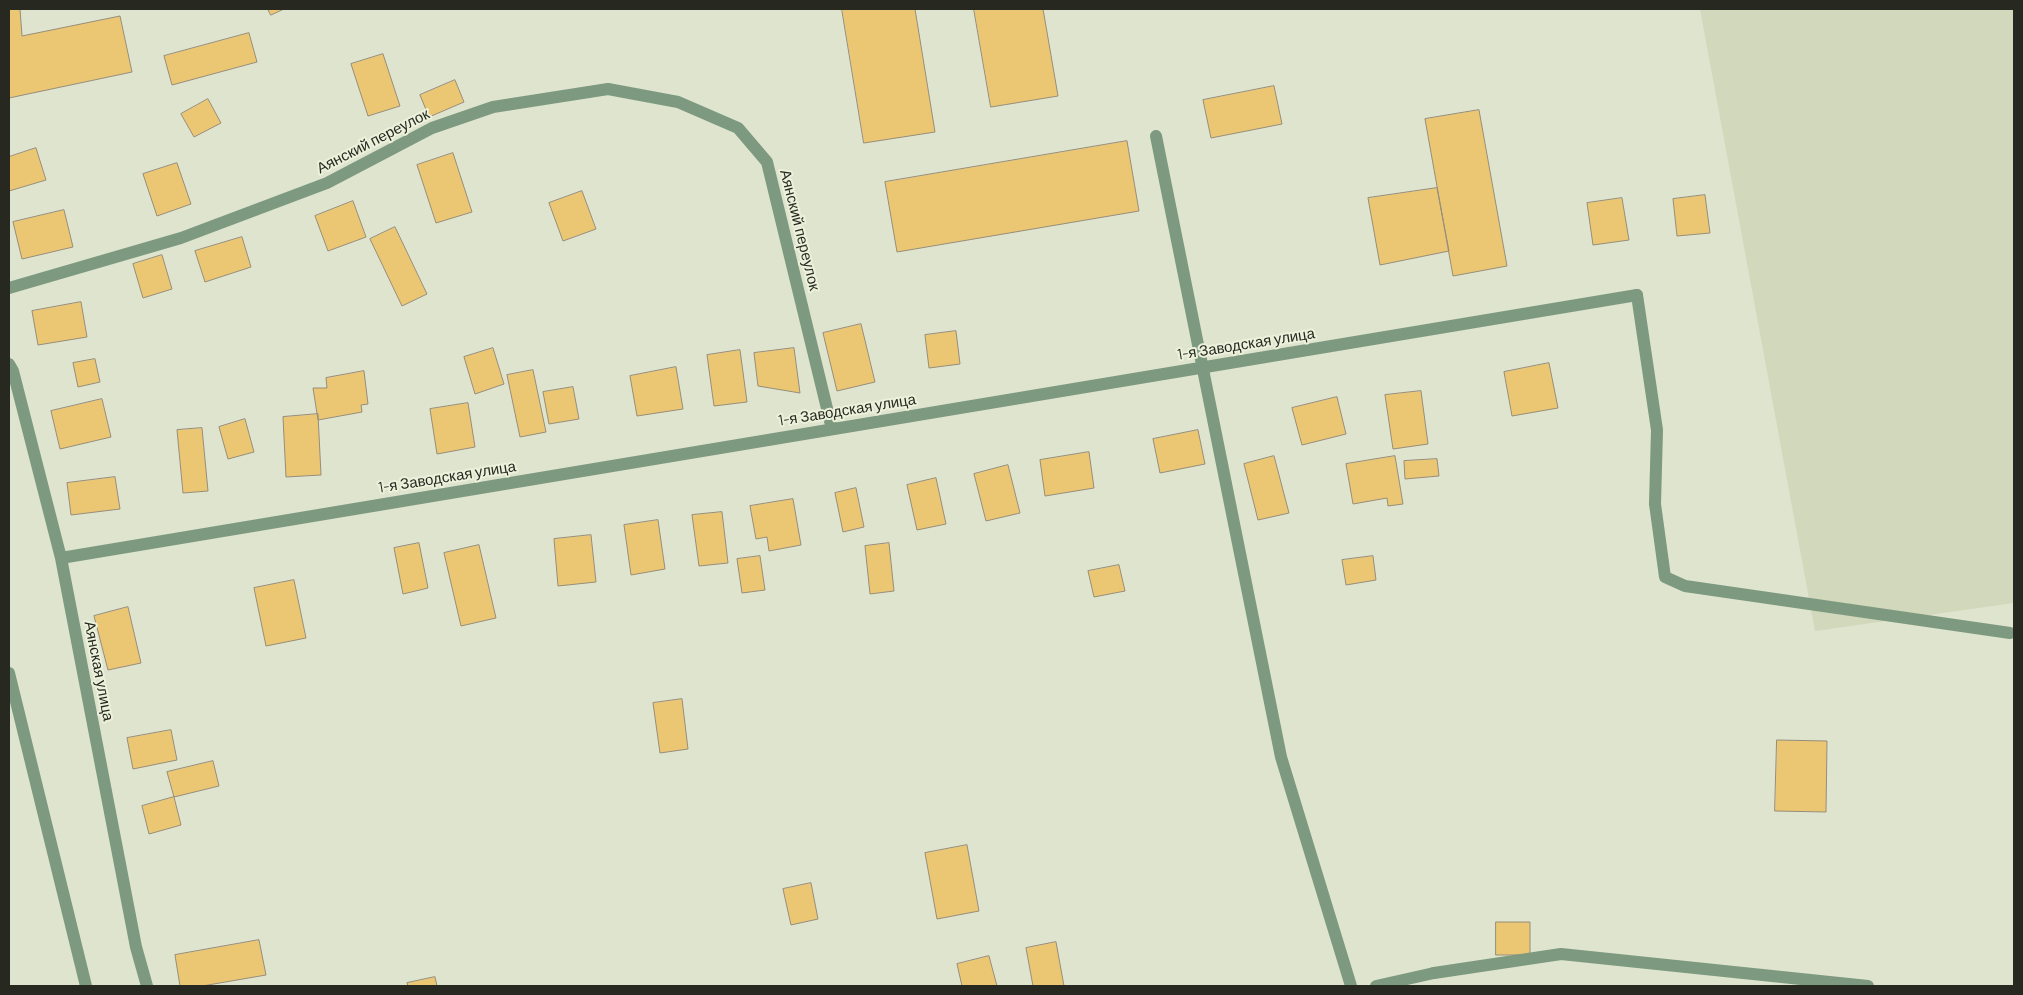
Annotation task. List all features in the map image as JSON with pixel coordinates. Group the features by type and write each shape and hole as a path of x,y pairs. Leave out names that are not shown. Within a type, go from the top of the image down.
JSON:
{"street":[{"name":"Аянский переулок","path":"9,288 181,238 327,183 432,128 493,107 608,89 678,102 738,128 767,162 832,429"},
{"path":"1156,136 1281,757 1351,986"},
{"name":"1-я Заводская улица","path":"61,558 1637,295 1656,430 1655,504 1665,577 1685,586 2010,633"},
{"name":"Аянская улица","path":"9,364 13,371 61,558 136,947 147,986"},
{"path":"9,673 86,986"},
{"path":"1376,986 1434,973 1561,954 1868,986"}],"shaded area":[{"path":"1700,9 2014,9 2014,603 1815,631"}],"building":[{"path":"9,9 20,9 22,36 120,16 132,72 9,98"},
{"path":"268,9 284,9 271,15"},
{"path":"842,9 915,9 935,132 864,143"},
{"path":"974,9 1043,9 1058,96 991,107"},
{"path":"249,33 257,62 172,85 164,56"},
{"path":"383,54 400,106 368,116 351,64"},
{"path":"455,80 464,102 429,117 420,95"},
{"path":"1274,86 1282,124 1211,138 1203,100"},
{"path":"208,99 221,123 194,137 181,114"},
{"path":"1479,110 1507,266 1453,276 1425,119"},
{"path":"1127,141 1139,211 897,252 885,182"},
{"path":"36,148 46,180 9,191 9,157"},
{"path":"453,153 472,212 436,223 417,165"},
{"path":"177,163 191,204 157,216 143,174"},
{"path":"1437,188 1449,251 1380,265 1368,198"},
{"path":"582,191 596,229 563,241 549,203"},
{"path":"1705,195 1710,233 1677,236 1673,199"},
{"path":"1622,198 1629,240 1593,245 1587,203"},
{"path":"353,201 366,237 328,251 315,216"},
{"path":"64,210 73,247 22,259 13,222"},
{"path":"395,227 427,294 402,306 370,239"},
{"path":"242,237 251,267 205,282 195,251"},
{"path":"162,255 172,289 143,298 133,264"},
{"path":"81,302 87,337 38,345 32,311"},
{"path":"861,324 875,382 837,391 823,333"},
{"path":"956,331 960,364 929,368 925,335"},
{"path":"493,348 504,384 475,394 464,357"},
{"path":"794,348 800,393 758,386 754,353"},
{"path":"740,350 747,402 714,406 707,355"},
{"path":"95,359 100,382 78,387 73,363"},
{"path":"1549,363 1558,408 1512,416 1504,372"},
{"path":"676,367 683,409 637,416 630,376"},
{"path":"533,370 546,432 520,437 507,375"},
{"path":"364,371 368,404 361,405 362,412 318,420 313,388 327,388 326,378"},
{"path":"573,387 579,419 549,424 543,392"},
{"path":"1421,391 1428,444 1393,449 1385,395"},
{"path":"1337,397 1346,434 1302,445 1292,408"},
{"path":"102,399 111,437 60,449 51,411"},
{"path":"468,403 475,447 437,454 430,409"},
{"path":"318,414 321,475 286,477 283,417"},
{"path":"245,419 254,452 228,459 219,427"},
{"path":"202,428 208,491 183,493 177,430"},
{"path":"1198,430 1205,464 1160,473 1153,439"},
{"path":"1089,452 1094,488 1045,496 1040,460"},
{"path":"1274,456 1289,513 1258,520 1244,464"},
{"path":"1395,456 1403,504 1388,506 1387,498 1353,504 1346,464"},
{"path":"1437,459 1439,476 1405,479 1404,461"},
{"path":"1008,465 1020,513 986,521 974,474"},
{"path":"115,477 120,509 71,515 67,483"},
{"path":"936,478 946,524 917,530 907,485"},
{"path":"856,488 864,527 843,532 835,493"},
{"path":"793,499 801,545 769,551 767,537 756,539 750,506"},
{"path":"722,512 728,563 699,566 692,515"},
{"path":"658,520 665,569 631,575 624,525"},
{"path":"591,535 596,582 558,586 554,539"},
{"path":"419,543 428,588 403,594 394,548"},
{"path":"889,543 894,591 870,594 865,546"},
{"path":"479,545 496,618 461,626 444,553"},
{"path":"760,556 765,590 742,593 737,559"},
{"path":"1373,556 1376,580 1346,585 1342,560"},
{"path":"1119,565 1125,591 1094,597 1088,571"},
{"path":"294,580 306,638 266,646 254,588"},
{"path":"128,607 141,663 108,670 94,616"},
{"path":"682,699 688,749 660,753 653,703"},
{"path":"171,730 177,760 133,769 127,738"},
{"path":"1777,740 1827,741 1826,812 1775,811"},
{"path":"213,761 219,786 174,797 167,772"},
{"path":"174,797 181,825 149,834 142,806"},
{"path":"967,845 979,911 937,919 925,853"},
{"path":"811,883 818,919 791,925 783,889"},
{"path":"1496,922 1530,922 1530,955 1496,955"},
{"path":"259,940 266,975 202,986 180,986 175,955"},
{"path":"1056,942 1064,986 1033,986 1026,948"},
{"path":"989,956 997,986 962,986 957,964"},
{"path":"435,977 437,986 408,986 407,983"}]}
